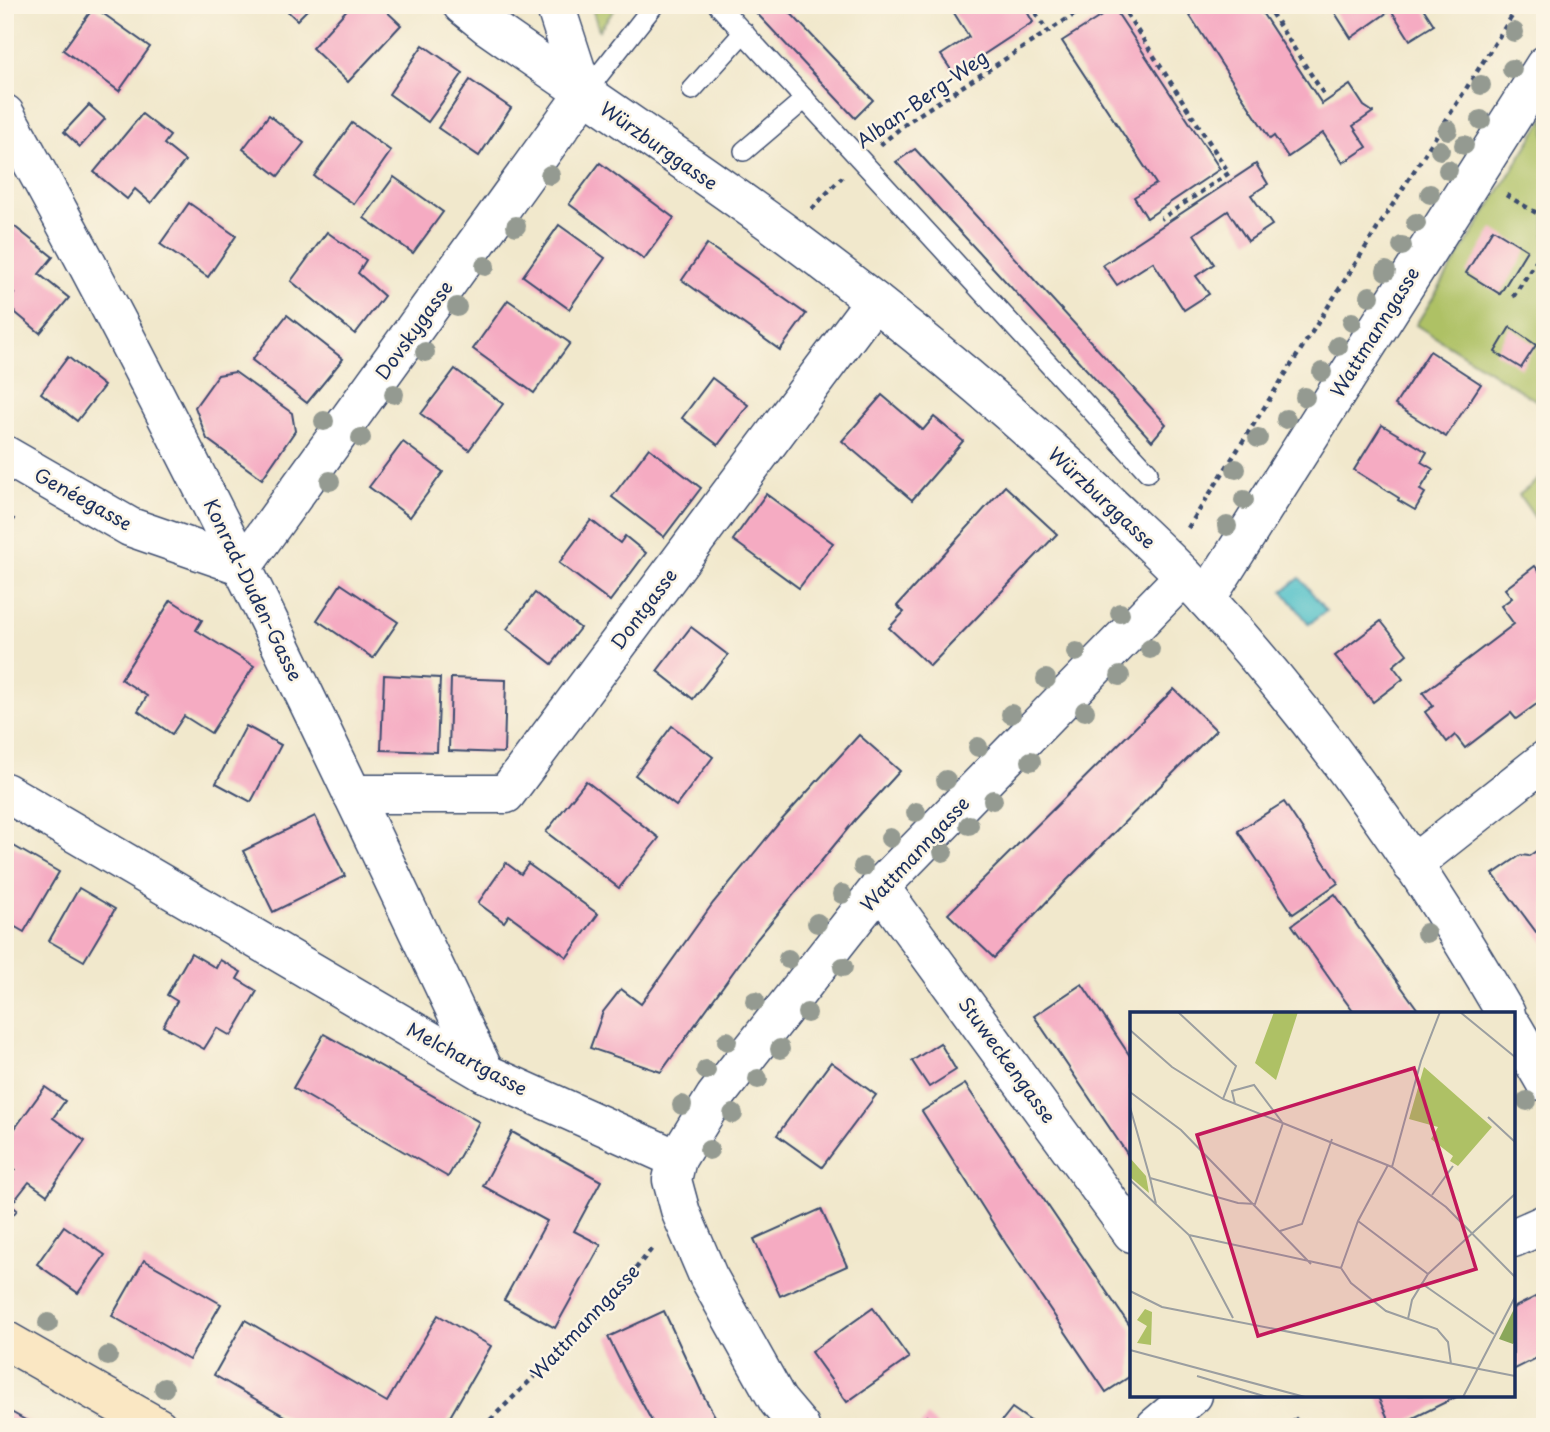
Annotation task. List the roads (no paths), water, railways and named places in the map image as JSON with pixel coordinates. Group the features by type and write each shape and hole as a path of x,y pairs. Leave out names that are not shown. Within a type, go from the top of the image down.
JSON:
{"main road":[{"path":"5,1340 158,1427"}],"street":[{"name":"Würzburggasse","path":"462,5 584,94 787,235 874,301 980,386 1062,459 1186,578 1297,708 1412,865 1505,1012"},
{"path":"555,5 584,94"},
{"name":"Wattmanngasse","path":"677,1159 715,1097 880,887 1186,578 1474,176 1545,65"},
{"name":"Dovskygasse","path":"243,566 584,94"},
{"name":"Konrad-Duden-Gasse","path":"5,114 77,243 243,566 485,1073"},
{"name":"Dontgasse","path":"352,794 506,794 874,301"},
{"name":"Genéegasse","path":"5,455 130,527 243,566"},
{"path":"1412,865 1545,760"},
{"name":"Melchartgasse","path":"5,792 485,1073 677,1159"},
{"name":"Stuweckengasse","path":"880,887 1130,1230"},
{"path":"1515,1030 1545,1082"},
{"path":"677,1159 672,1181 681,1213 708,1276 778,1401 800,1427"},
{"path":"1515,1237 1545,1224"}],"lane":[{"path":"584,94 654,5"},
{"path":"718,5 1148,472"},
{"path":"692,90 744,32"},
{"path":"744,151 805,99"}],"water":[{"path":"1300,578 1326,611 1309,624 1283,591"}]}
